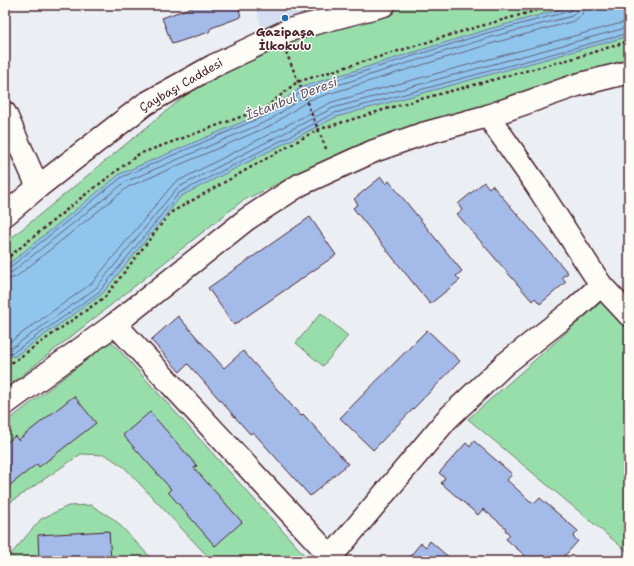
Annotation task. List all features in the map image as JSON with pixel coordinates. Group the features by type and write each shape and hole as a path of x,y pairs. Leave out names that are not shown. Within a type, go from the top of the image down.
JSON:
{"street":[{"name":"Çaybaşı Caddesi","path":"5,215 38,187 145,104 213,66 289,30 384,5"},
{"path":"5,404 115,324 247,219 301,184 381,148 422,134 488,116 576,85 629,72"},
{"path":"488,116 535,183 601,285 629,315"},
{"path":"6,117 38,187"},
{"path":"115,324 333,559 447,419 506,364 576,308 601,285"}],"path":[{"path":"5,260 81,198 139,154 265,108 297,82 470,29 556,5"},
{"path":"279,35 317,130"},
{"path":"5,362 13,362 105,297 170,213 317,130 406,103 578,57 629,41"}],"shaded area":[{"name":"Gazipaşa İlkokulu","path":"255,5 358,5 263,32"}],"green space":[{"path":"365,5 576,5 486,30 302,87 266,112 120,174 5,267 5,243 263,32"},
{"path":"629,36 629,58 511,102 349,149 242,201 5,389 5,356 15,356 102,294 181,196 336,117"},
{"path":"603,300 629,326 629,553 468,419"},
{"path":"321,313 348,336 323,366 296,343"},
{"path":"111,341 310,561 212,561 124,467 106,455 81,454 5,506 5,423"},
{"path":"91,505 115,520 154,561 5,561 41,519 68,506"}],"water":[{"name":"İstanbul Deresi","path":"576,5 629,5 629,36 336,117 181,196 102,294 15,356 5,356 5,267 120,174 266,112 302,87 486,30"}],"building":[{"path":"198,5 238,5 241,17 211,28 209,32 172,44 162,18"},
{"path":"381,177 386,184 389,181 462,271 456,276 460,280 430,304 353,208 358,204 354,199"},
{"path":"484,182 489,188 492,185 568,273 562,277 566,282 540,304 535,298 532,301 457,214 462,210 458,204"},
{"path":"310,217 336,255 234,325 208,288"},
{"path":"178,316 224,368 243,351 301,416 303,414 348,464 310,496 253,432 250,434 188,364 180,372 151,340"},
{"path":"427,330 460,361 373,450 340,418"},
{"path":"74,396 96,423 39,467 37,464 5,489 5,444 15,436 18,440"},
{"path":"150,412 197,466 194,468 242,522 215,546 168,492 171,489 123,435"},
{"path":"474,441 512,474 507,480 530,501 535,503 540,498 578,531 573,537 578,541 560,561 531,561 506,539 510,535 505,530 506,528 483,509 478,515 441,483 445,478 439,473 466,443 470,447"},
{"path":"109,531 111,561 39,561 38,535"},
{"path":"430,541 453,561 406,561 421,543 426,547"}],"place":[{"name":"Gazipaşa İlkokulu","path":"285,18"}]}
